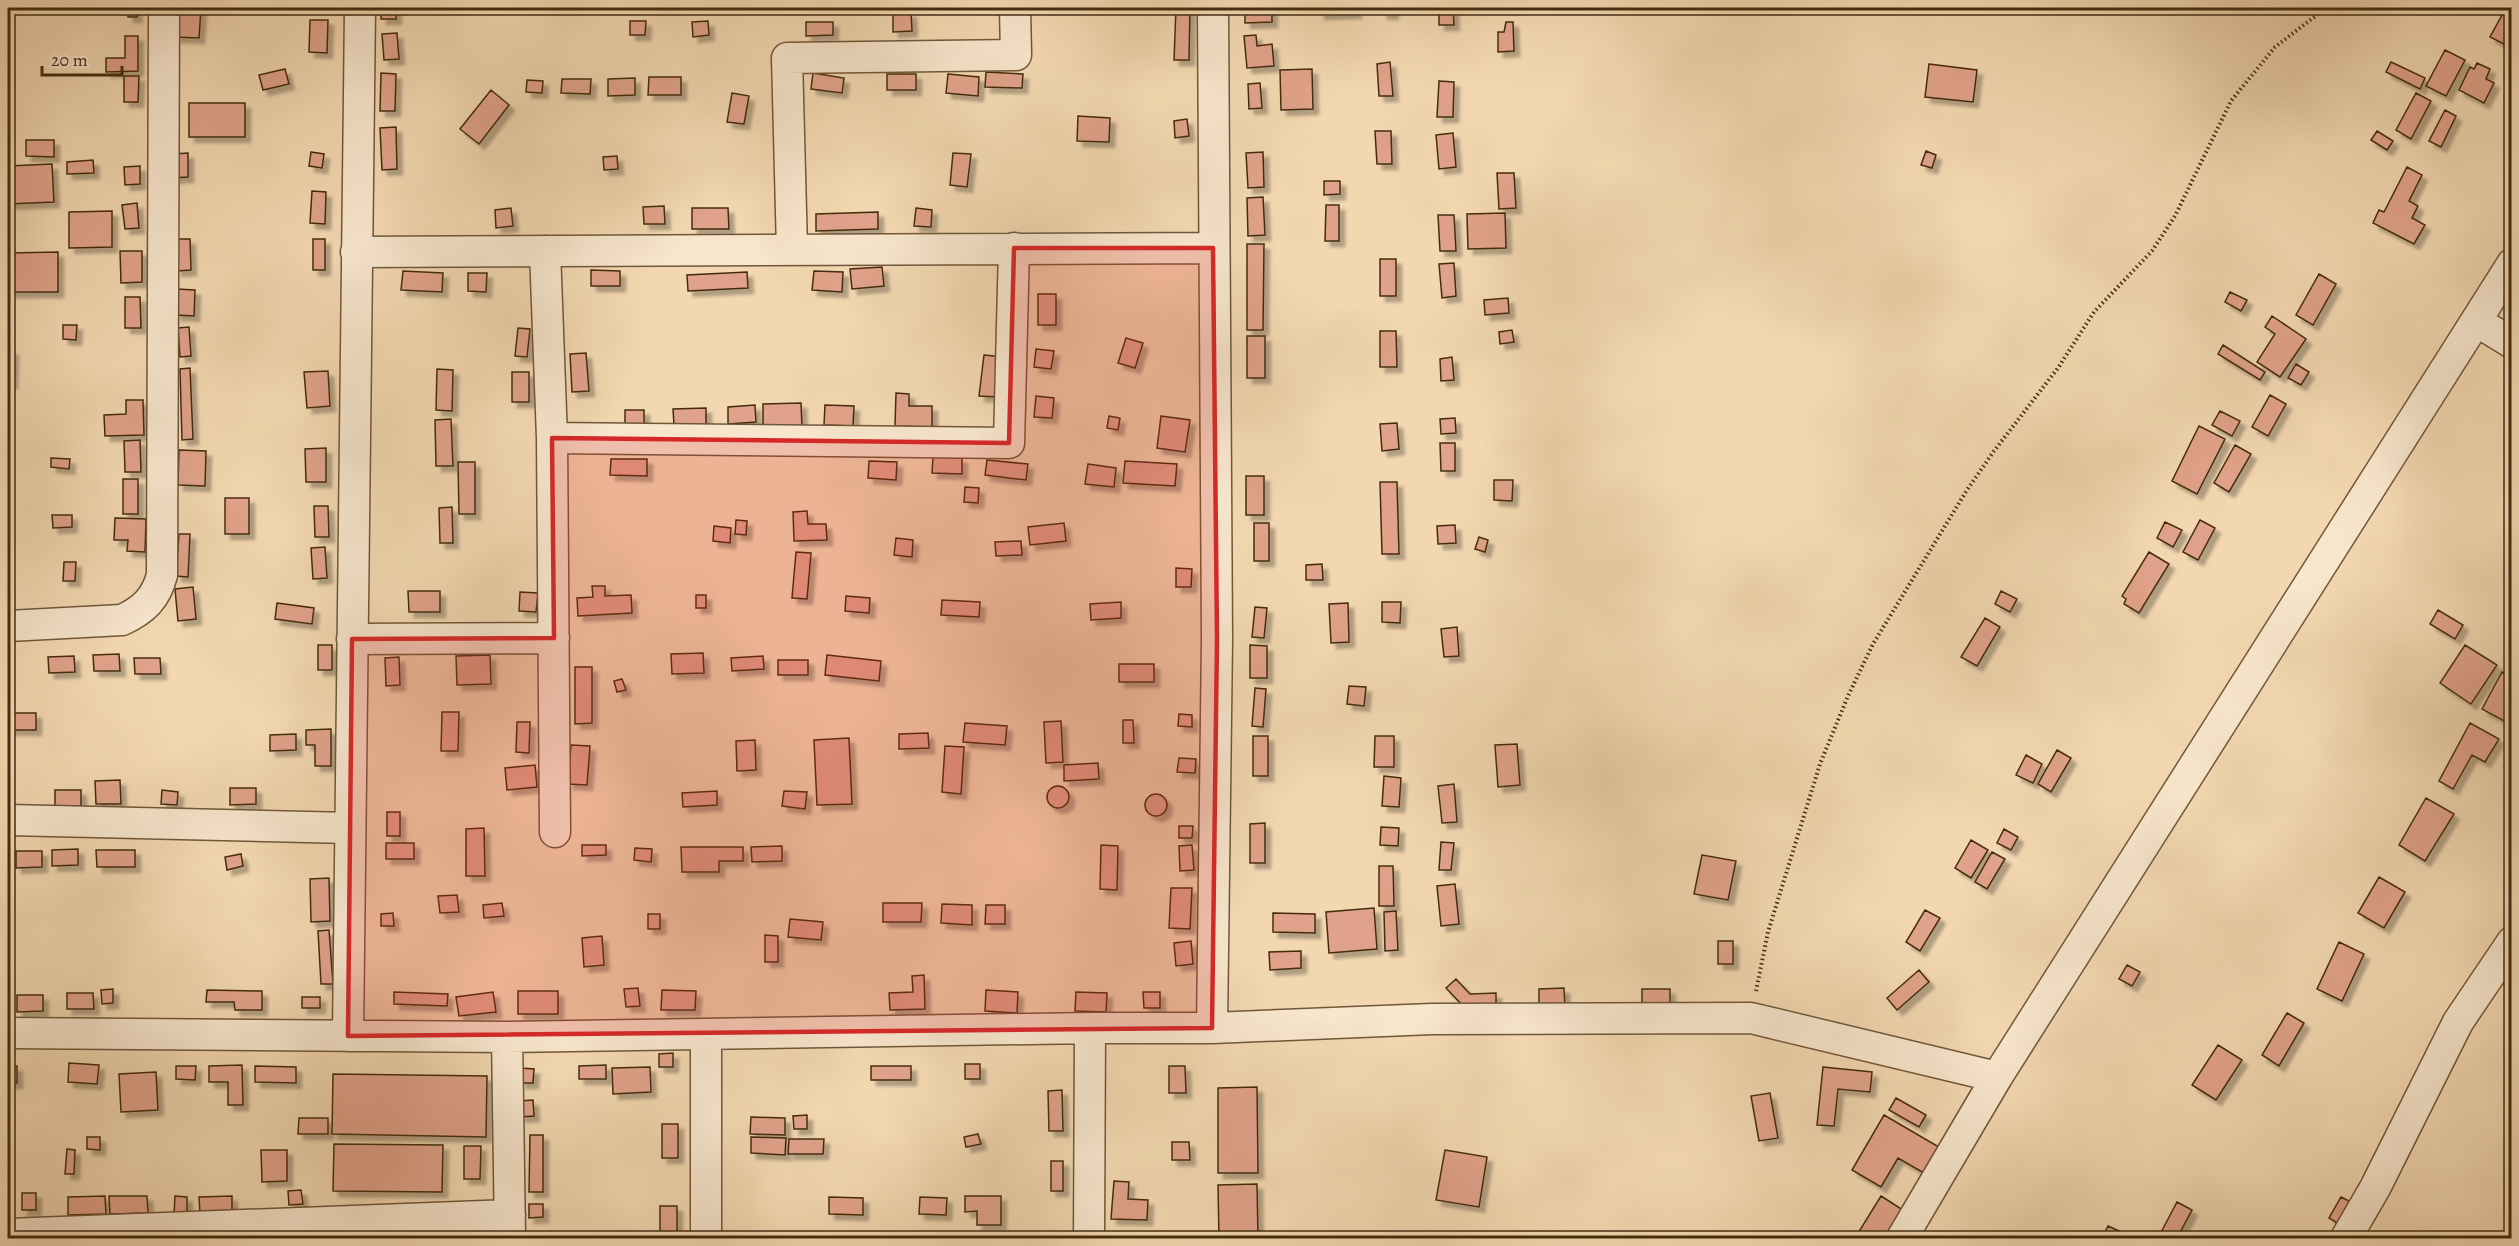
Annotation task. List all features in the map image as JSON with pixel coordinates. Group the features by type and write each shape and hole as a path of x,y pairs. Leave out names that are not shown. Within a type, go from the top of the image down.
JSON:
{"street":[{"path":"8,626 122,620 139,612 150,602 159,587 162,575 164,8"},
{"path":"348,1036 360,8"},
{"path":"792,250 787,58 1016,55 1015,8"},
{"path":"1212,1028 1217,639 1213,8"},
{"path":"552,438 1009,443 1014,248"},
{"path":"356,252 1213,248"},
{"path":"545,251 552,438 555,832"},
{"path":"1902,1239 1997,1077 2511,264"},
{"path":"2476,321 2511,343"},
{"path":"352,639 554,638"},
{"path":"8,820 350,828"},
{"path":"2346,1239 2375,1188 2458,1022 2511,942"},
{"path":"8,1033 507,1037 1212,1028 1432,1019 1751,1018 1997,1077"},
{"path":"1089,1239 1090,1028"},
{"path":"706,1035 706,1238 717,1239"},
{"path":"8,1234 510,1227 507,1037"}],"path":[{"path":"1751,1018 1768,932 1820,764 1874,644 1967,490 1994,451 2058,368 2094,312 2152,250 2170,225 2231,101 2275,47 2326,8"}],"highlighted area":[{"path":"1014,248 1213,248 1217,639 1212,1028 348,1036 352,639 554,638 552,438 1009,443"}],"building":[{"path":"127,8 136,8 137,17 128,17"},
{"path":"176,8 201,8 199,38 175,37"},
{"path":"381,8 396,8 396,19 381,19"},
{"path":"1176,8 1190,8 1189,60 1174,60"},
{"path":"1245,8 1272,8 1272,22 1245,23"},
{"path":"1319,8 1356,8 1356,13 1319,14"},
{"path":"1382,8 1393,8 1393,14 1382,14"},
{"path":"1439,8 1453,8 1454,25 1439,25"},
{"path":"2506,8 2512,10 2512,39 2508,46 2490,37"},
{"path":"911,12 912,31 893,32 893,13"},
{"path":"310,20 328,20 327,53 309,52"},
{"path":"630,21 646,21 645,35 630,35"},
{"path":"708,21 709,35 693,37 692,22"},
{"path":"806,22 833,22 833,35 806,36"},
{"path":"1506,22 1513,22 1514,51 1498,52 1498,32 1504,32"},
{"path":"397,33 399,59 384,60 382,34"},
{"path":"1256,35 1257,46 1272,44 1274,66 1247,68 1244,36"},
{"path":"125,36 138,36 138,71 106,72 106,58 125,58"},
{"path":"2445,50 2465,60 2446,96 2426,86"},
{"path":"1390,62 1393,96 1379,96 1377,64"},
{"path":"2391,62 2425,78 2420,89 2386,72"},
{"path":"2477,63 2490,69 2486,79 2494,83 2484,103 2459,90 2470,67 2474,69"},
{"path":"1929,64 1977,70 1973,102 1925,97"},
{"path":"285,69 289,84 263,90 259,75"},
{"path":"1312,69 1313,109 1281,110 1280,70"},
{"path":"986,72 1023,74 1022,88 985,87"},
{"path":"381,73 396,74 395,111 380,111"},
{"path":"813,73 844,78 842,93 811,89"},
{"path":"887,74 916,74 916,90 887,90"},
{"path":"948,74 979,77 978,96 946,93"},
{"path":"124,76 139,76 138,102 124,102"},
{"path":"649,77 681,77 681,95 648,95"},
{"path":"635,78 635,95 608,96 608,79"},
{"path":"562,79 591,79 590,94 561,93"},
{"path":"527,80 543,81 542,93 526,92"},
{"path":"1439,81 1454,82 1453,117 1437,117"},
{"path":"1260,83 1262,108 1249,109 1248,84"},
{"path":"491,90 509,105 479,144 460,129"},
{"path":"732,93 749,96 744,124 727,122"},
{"path":"2416,93 2431,101 2411,139 2396,130"},
{"path":"189,103 245,103 245,137 189,137"},
{"path":"2445,110 2456,116 2441,147 2429,141"},
{"path":"1078,116 1110,118 1109,142 1077,141"},
{"path":"1187,119 1189,136 1175,138 1174,121"},
{"path":"396,127 397,169 382,170 380,128"},
{"path":"1375,131 1391,131 1392,164 1377,164"},
{"path":"2377,131 2393,141 2387,150 2371,140"},
{"path":"1453,133 1456,167 1439,169 1436,135"},
{"path":"26,140 54,140 54,157 26,156"},
{"path":"1926,151 1936,155 1932,168 1921,165"},
{"path":"311,152 324,154 322,168 309,166"},
{"path":"1263,152 1264,187 1248,188 1246,153"},
{"path":"188,153 188,177 173,178 173,154"},
{"path":"953,153 971,154 967,187 950,185"},
{"path":"617,156 618,169 604,170 603,157"},
{"path":"93,160 94,173 67,174 67,162"},
{"path":"52,164 54,202 8,204 8,166"},
{"path":"140,166 140,184 125,185 124,167"},
{"path":"2407,167 2422,175 2409,201 2418,206 2412,218 2425,225 2414,244 2373,223 2379,210 2384,212"},
{"path":"1497,173 1514,173 1516,208 1499,209"},
{"path":"1324,181 1340,181 1340,194 1324,195"},
{"path":"312,191 326,192 325,224 310,223"},
{"path":"1263,197 1265,235 1248,236 1247,198"},
{"path":"137,203 139,228 125,229 122,205"},
{"path":"1326,205 1339,205 1339,241 1325,241"},
{"path":"664,206 665,224 644,224 643,207"},
{"path":"511,208 513,226 496,228 495,210"},
{"path":"692,208 728,208 729,229 692,229"},
{"path":"916,208 932,210 931,227 914,226"},
{"path":"112,211 112,247 69,248 69,212"},
{"path":"878,212 878,229 816,231 816,214"},
{"path":"1505,213 1506,248 1468,249 1467,214"},
{"path":"1438,215 1454,215 1456,251 1440,251"},
{"path":"175,239 190,239 191,270 176,271"},
{"path":"313,239 325,239 325,270 313,270"},
{"path":"1247,244 1264,244 1263,330 1247,330"},
{"path":"120,251 142,251 142,282 121,283"},
{"path":"58,252 58,292 8,292 8,253"},
{"path":"1380,259 1396,259 1396,296 1380,296"},
{"path":"1454,263 1456,296 1442,298 1439,264"},
{"path":"882,267 884,286 852,289 850,269"},
{"path":"591,270 620,271 620,286 591,286"},
{"path":"403,271 443,273 442,292 401,290"},
{"path":"814,271 843,272 842,292 812,290"},
{"path":"747,272 748,288 688,291 687,275"},
{"path":"468,273 487,273 486,292 468,291"},
{"path":"2319,274 2336,284 2313,325 2296,315"},
{"path":"176,289 195,290 194,316 175,315"},
{"path":"2230,292 2247,300 2241,311 2225,302"},
{"path":"1038,294 1056,294 1056,325 1038,325"},
{"path":"125,297 140,297 141,328 125,328"},
{"path":"1508,298 1509,313 1485,315 1484,300"},
{"path":"2272,316 2306,339 2280,377 2257,362 2275,334 2265,327"},
{"path":"63,325 77,325 76,340 63,339"},
{"path":"189,327 191,356 180,357 178,328"},
{"path":"518,328 530,329 527,357 515,356"},
{"path":"1512,330 1514,342 1500,344 1499,332"},
{"path":"1380,331 1396,331 1397,367 1380,367"},
{"path":"1247,336 1265,336 1265,378 1247,378"},
{"path":"1126,338 1143,343 1135,368 1118,363"},
{"path":"2223,345 2265,372 2260,380 2218,354"},
{"path":"1036,349 1054,351 1051,369 1034,367"},
{"path":"8,350 13,350 12,383 8,383"},
{"path":"586,353 589,391 572,392 570,354"},
{"path":"984,355 1003,357 998,397 979,396"},
{"path":"1452,357 1454,380 1441,381 1440,359"},
{"path":"2296,364 2309,372 2301,385 2288,378"},
{"path":"190,368 193,439 182,440 180,369"},
{"path":"437,369 453,370 452,411 436,410"},
{"path":"328,371 330,406 307,408 304,372"},
{"path":"512,372 529,372 529,402 512,402"},
{"path":"896,393 909,394 909,406 932,406 932,427 895,426"},
{"path":"2270,395 2286,404 2268,436 2252,427"},
{"path":"1036,396 1054,398 1052,418 1034,417"},
{"path":"126,400 143,400 144,435 105,436 104,415 126,414"},
{"path":"801,403 802,427 763,427 763,404"},
{"path":"755,405 756,422 728,424 728,407"},
{"path":"825,405 854,406 853,426 824,425"},
{"path":"706,408 706,425 674,425 673,409"},
{"path":"625,410 644,410 644,426 625,427"},
{"path":"2220,411 2240,421 2232,436 2212,425"},
{"path":"1109,416 1120,418 1118,430 1107,428"},
{"path":"1161,416 1190,420 1185,452 1157,448"},
{"path":"1455,418 1456,433 1441,434 1440,419"},
{"path":"451,419 453,466 436,466 435,420"},
{"path":"1397,423 1399,449 1382,451 1380,424"},
{"path":"2199,426 2225,439 2197,494 2172,481"},
{"path":"140,440 141,472 125,472 124,441"},
{"path":"1440,443 1455,443 1455,471 1441,471"},
{"path":"2235,445 2251,454 2229,492 2214,483"},
{"path":"326,448 326,482 306,482 305,449"},
{"path":"179,450 206,451 205,486 178,485"},
{"path":"933,457 962,458 962,474 932,473"},
{"path":"51,458 70,459 69,469 51,467"},
{"path":"611,459 647,459 647,476 610,475"},
{"path":"987,460 1028,464 1026,480 985,475"},
{"path":"869,461 897,462 896,480 868,478"},
{"path":"1125,461 1177,464 1175,486 1123,483"},
{"path":"458,462 475,462 475,514 459,514"},
{"path":"1088,464 1116,468 1114,487 1085,484"},
{"path":"1246,476 1264,476 1264,515 1246,515"},
{"path":"123,479 138,479 138,514 123,514"},
{"path":"1494,480 1513,480 1512,501 1494,500"},
{"path":"1380,482 1397,482 1399,554 1382,554"},
{"path":"965,487 979,488 978,503 964,502"},
{"path":"225,498 249,498 249,534 225,534"},
{"path":"314,506 328,506 329,537 315,537"},
{"path":"452,507 453,543 440,543 439,508"},
{"path":"807,511 808,524 826,524 827,540 794,541 793,512"},
{"path":"52,515 72,515 72,527 53,528"},
{"path":"115,518 146,519 145,552 127,551 128,540 114,540"},
{"path":"736,520 747,521 746,535 735,534"},
{"path":"2200,520 2215,528 2198,560 2183,552"},
{"path":"2165,522 2182,530 2173,547 2157,538"},
{"path":"1064,523 1066,541 1030,545 1028,527"},
{"path":"1254,523 1269,523 1269,561 1254,561"},
{"path":"1455,525 1456,543 1438,544 1437,526"},
{"path":"714,526 731,528 730,543 713,541"},
{"path":"179,534 190,534 188,577 176,576"},
{"path":"1479,537 1488,540 1485,552 1475,549"},
{"path":"896,538 913,540 912,557 894,555"},
{"path":"1021,541 1022,555 996,556 995,542"},
{"path":"325,547 327,578 313,579 311,548"},
{"path":"796,552 811,553 807,599 792,598"},
{"path":"2149,552 2169,564 2139,613 2124,604 2126,599 2122,596"},
{"path":"64,562 76,562 75,581 63,581"},
{"path":"1322,564 1323,580 1306,580 1306,565"},
{"path":"1176,568 1192,569 1191,587 1176,587"},
{"path":"592,586 605,586 605,596 631,595 632,613 578,616 577,598 593,597"},
{"path":"193,587 196,619 178,621 175,589"},
{"path":"408,591 440,591 440,612 409,612"},
{"path":"2001,591 2017,599 2010,612 1995,604"},
{"path":"520,592 538,593 536,612 519,611"},
{"path":"696,595 706,595 706,608 696,608"},
{"path":"846,596 870,598 869,613 845,611"},
{"path":"942,600 980,602 979,617 941,615"},
{"path":"1121,602 1121,618 1091,620 1090,604"},
{"path":"1382,602 1401,602 1400,623 1382,622"},
{"path":"277,603 314,608 312,624 275,619"},
{"path":"1348,603 1349,642 1331,643 1329,604"},
{"path":"1255,607 1267,608 1264,638 1252,637"},
{"path":"2438,610 2463,625 2455,639 2430,624"},
{"path":"1985,618 2000,627 1977,666 1961,657"},
{"path":"1457,627 1459,656 1444,657 1441,629"},
{"path":"318,645 332,645 332,670 318,670"},
{"path":"1250,645 1267,646 1267,678 1250,678"},
{"path":"2465,645 2497,665 2471,704 2440,683"},
{"path":"703,653 704,673 672,674 671,654"},
{"path":"119,654 120,671 94,671 93,655"},
{"path":"490,655 491,684 457,685 456,656"},
{"path":"827,655 881,661 879,681 825,675"},
{"path":"74,656 75,672 49,673 48,657"},
{"path":"763,656 764,669 732,671 731,658"},
{"path":"399,657 400,685 386,686 385,658"},
{"path":"134,658 160,658 161,674 135,674"},
{"path":"778,660 808,660 808,675 778,675"},
{"path":"1119,664 1154,664 1154,682 1119,682"},
{"path":"575,667 592,667 592,723 575,724"},
{"path":"2502,672 2512,678 2512,712 2506,722 2482,709"},
{"path":"622,679 626,690 617,692 614,681"},
{"path":"1349,686 1366,687 1364,706 1347,704"},
{"path":"1255,688 1266,689 1263,727 1252,726"},
{"path":"442,712 459,712 458,751 441,751"},
{"path":"8,713 36,713 36,730 8,730"},
{"path":"1179,714 1192,715 1192,727 1178,726"},
{"path":"1123,720 1133,720 1134,743 1123,743"},
{"path":"1061,721 1063,762 1046,763 1044,722"},
{"path":"517,722 530,722 529,753 516,752"},
{"path":"965,723 1007,726 1005,745 963,742"},
{"path":"2470,723 2499,739 2485,762 2472,755 2453,789 2439,781"},
{"path":"331,729 331,766 315,766 315,745 306,745 306,730"},
{"path":"928,733 929,748 899,749 899,734"},
{"path":"296,734 296,750 270,751 270,735"},
{"path":"1253,736 1268,736 1268,776 1253,776"},
{"path":"1375,736 1394,736 1394,767 1374,767"},
{"path":"849,738 852,804 817,805 814,740"},
{"path":"755,740 756,770 737,771 736,741"},
{"path":"1517,744 1520,785 1498,787 1495,745"},
{"path":"571,745 590,746 587,785 568,784"},
{"path":"945,746 964,747 961,794 942,792"},
{"path":"2057,750 2071,758 2051,792 2038,784"},
{"path":"2026,755 2042,764 2033,783 2016,775"},
{"path":"1179,758 1196,759 1195,773 1177,772"},
{"path":"1098,763 1099,779 1064,781 1064,765"},
{"path":"535,765 537,787 507,790 505,768"},
{"path":"1384,776 1401,778 1399,807 1382,806"},
{"path":"120,780 121,804 96,804 95,781"},
{"path":"1454,784 1457,822 1442,823 1438,786"},
{"path":"1058,786 1068,793 1069,797 1062,807 1058,808 1048,801 1047,797 1054,787"},
{"path":"230,788 256,788 256,804 230,805"},
{"path":"55,790 81,790 81,806 55,807"},
{"path":"162,790 178,792 177,805 161,804"},
{"path":"717,791 717,805 683,807 682,793"},
{"path":"784,791 807,792 805,809 782,806"},
{"path":"1156,794 1166,801 1167,805 1160,815 1156,816 1146,809 1145,805 1152,795"},
{"path":"2426,798 2454,814 2425,861 2399,845"},
{"path":"387,812 400,812 400,836 387,836"},
{"path":"1265,823 1265,863 1250,863 1250,824"},
{"path":"1179,826 1193,826 1192,838 1179,838"},
{"path":"1381,827 1399,828 1398,846 1380,845"},
{"path":"484,828 485,876 466,876 466,829"},
{"path":"2004,829 2018,837 2011,850 1997,843"},
{"path":"1971,840 1988,850 1971,878 1955,868"},
{"path":"1441,842 1454,843 1451,870 1439,870"},
{"path":"386,843 414,843 414,859 386,859"},
{"path":"582,845 606,845 606,855 582,856"},
{"path":"1101,845 1118,846 1117,890 1100,889"},
{"path":"1192,845 1194,870 1180,871 1179,846"},
{"path":"782,846 782,861 752,862 751,847"},
{"path":"681,847 743,847 743,861 719,861 719,872 682,872"},
{"path":"635,848 652,849 651,862 634,860"},
{"path":"78,849 78,865 52,866 52,850"},
{"path":"96,850 135,850 135,867 97,867"},
{"path":"16,851 42,851 42,867 16,868"},
{"path":"1992,852 2005,859 1987,889 1975,882"},
{"path":"241,854 243,866 227,870 225,857"},
{"path":"1702,855 1736,861 1728,900 1694,894"},
{"path":"1379,866 1393,866 1394,906 1379,906"},
{"path":"2379,877 2405,892 2384,928 2358,913"},
{"path":"329,878 330,921 311,922 310,879"},
{"path":"1455,884 1459,924 1441,926 1437,886"},
{"path":"1171,888 1192,888 1190,929 1169,928"},
{"path":"457,895 459,912 440,913 438,896"},
{"path":"502,903 504,916 484,918 483,905"},
{"path":"883,903 922,903 921,922 883,922"},
{"path":"942,904 972,905 972,925 941,923"},
{"path":"986,905 1005,905 1005,924 985,924"},
{"path":"1374,908 1377,949 1329,953 1326,912"},
{"path":"1925,910 1940,918 1920,951 1906,942"},
{"path":"1396,911 1398,950 1385,951 1384,912"},
{"path":"393,913 394,926 381,926 381,914"},
{"path":"1273,913 1315,914 1315,933 1273,932"},
{"path":"648,914 660,914 660,929 648,929"},
{"path":"790,919 823,922 821,940 788,937"},
{"path":"329,930 333,984 321,984 318,931"},
{"path":"765,935 778,936 778,962 765,962"},
{"path":"602,936 604,965 584,967 582,938"},
{"path":"1191,941 1193,964 1176,966 1174,943"},
{"path":"1718,941 1733,941 1733,964 1718,964"},
{"path":"2339,942 2364,954 2342,1001 2317,989"},
{"path":"1301,951 1301,968 1270,970 1269,952"},
{"path":"2127,965 2140,972 2132,986 2119,979"},
{"path":"1919,970 1929,982 1897,1010 1887,998"},
{"path":"924,975 925,1009 890,1010 889,993 913,992 912,976"},
{"path":"1456,979 1470,994 1496,993 1496,1006 1464,1007 1446,988"},
{"path":"638,988 640,1006 626,1007 624,989"},
{"path":"1564,988 1565,1007 1539,1007 1539,989"},
{"path":"113,989 113,1003 102,1004 101,990"},
{"path":"1642,989 1670,989 1670,1005 1642,1005"},
{"path":"207,990 262,991 262,1010 235,1010 234,1002 206,1002"},
{"path":"662,990 696,991 695,1010 661,1010"},
{"path":"986,990 1018,992 1017,1013 985,1011"},
{"path":"518,991 558,991 558,1014 518,1014"},
{"path":"394,992 448,994 447,1006 394,1004"},
{"path":"493,992 496,1012 459,1016 456,997"},
{"path":"1076,992 1107,993 1106,1012 1075,1011"},
{"path":"1143,992 1160,992 1160,1008 1144,1008"},
{"path":"67,993 93,993 94,1009 67,1009"},
{"path":"17,995 43,995 43,1011 17,1012"},
{"path":"302,997 320,997 320,1008 302,1008"},
{"path":"2287,1013 2304,1023 2279,1066 2262,1055"},
{"path":"2218,1045 2242,1060 2216,1100 2192,1085"},
{"path":"673,1053 673,1067 659,1067 659,1054"},
{"path":"69,1063 99,1065 97,1084 68,1082"},
{"path":"965,1064 980,1064 980,1079 965,1079"},
{"path":"242,1065 243,1105 228,1105 228,1082 209,1082 209,1066"},
{"path":"606,1065 606,1079 579,1079 579,1066"},
{"path":"8,1066 17,1066 17,1083 8,1083"},
{"path":"176,1066 196,1066 195,1080 176,1079"},
{"path":"255,1066 296,1067 296,1083 255,1082"},
{"path":"871,1066 911,1066 911,1080 871,1080"},
{"path":"1169,1066 1185,1066 1186,1093 1169,1093"},
{"path":"650,1067 651,1092 613,1094 612,1068"},
{"path":"1823,1067 1872,1072 1870,1092 1838,1089 1834,1126 1817,1125"},
{"path":"520,1068 534,1069 533,1083 520,1083"},
{"path":"156,1072 158,1110 121,1112 119,1074"},
{"path":"333,1074 487,1076 486,1137 332,1134"},
{"path":"1257,1087 1258,1173 1218,1173 1218,1088"},
{"path":"1062,1090 1063,1131 1049,1131 1048,1091"},
{"path":"1770,1093 1778,1138 1759,1141 1751,1096"},
{"path":"1896,1098 1926,1115 1919,1127 1889,1110"},
{"path":"533,1100 534,1116 520,1117 519,1101"},
{"path":"807,1115 807,1129 794,1129 793,1116"},
{"path":"1884,1115 1944,1150 1929,1176 1898,1158 1881,1187 1852,1170"},
{"path":"751,1117 785,1118 785,1135 750,1134"},
{"path":"299,1118 328,1118 328,1134 298,1134"},
{"path":"662,1124 678,1124 678,1158 662,1158"},
{"path":"978,1134 981,1144 966,1147 964,1137"},
{"path":"530,1135 543,1135 543,1192 529,1192"},
{"path":"87,1137 100,1137 100,1150 87,1149"},
{"path":"751,1137 786,1138 785,1155 751,1153"},
{"path":"789,1139 824,1139 823,1154 788,1154"},
{"path":"1172,1142 1189,1142 1190,1160 1172,1160"},
{"path":"334,1144 443,1145 442,1192 333,1191"},
{"path":"464,1146 481,1146 480,1179 464,1179"},
{"path":"67,1149 75,1150 74,1174 65,1174"},
{"path":"261,1150 287,1150 287,1181 262,1182"},
{"path":"1445,1150 1487,1157 1479,1207 1436,1200"},
{"path":"1051,1161 1063,1161 1063,1191 1051,1191"},
{"path":"1114,1181 1129,1182 1128,1199 1148,1200 1147,1220 1111,1219"},
{"path":"1257,1184 1258,1238 1219,1238 1218,1185"},
{"path":"301,1190 303,1204 289,1205 288,1191"},
{"path":"22,1193 36,1193 36,1210 22,1210"},
{"path":"105,1196 106,1214 68,1215 68,1197"},
{"path":"109,1196 147,1196 148,1213 110,1214"},
{"path":"175,1196 187,1197 187,1216 174,1215"},
{"path":"232,1196 232,1213 200,1214 199,1197"},
{"path":"965,1196 1001,1196 1001,1225 977,1225 977,1211 965,1212"},
{"path":"1881,1196 1906,1212 1890,1238 1855,1238"},
{"path":"829,1197 863,1198 863,1215 829,1214"},
{"path":"920,1197 947,1198 946,1215 919,1214"},
{"path":"2341,1197 2355,1204 2342,1226 2329,1218"},
{"path":"2177,1202 2192,1210 2177,1238 2158,1238"},
{"path":"529,1204 543,1204 543,1217 529,1218"},
{"path":"660,1206 677,1206 677,1238 660,1238"},
{"path":"2108,1226 2135,1238 2102,1238"},
{"path":"1181,1234 1181,1238 1164,1238 1164,1236"},
{"path":"384,1235 384,1238 357,1238 357,1236"}]}
